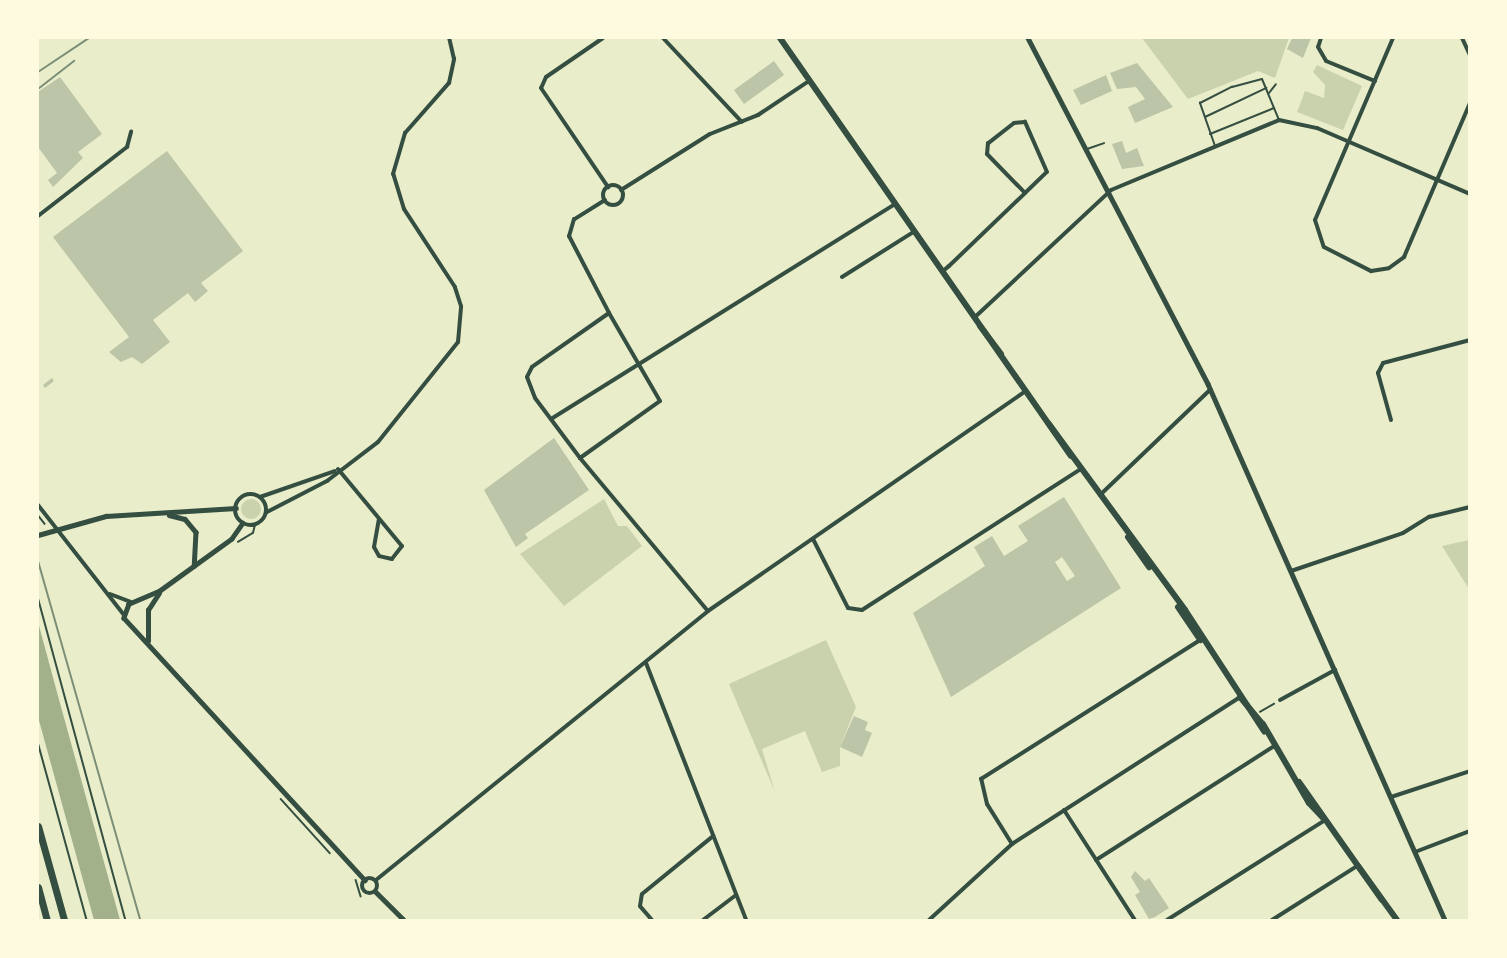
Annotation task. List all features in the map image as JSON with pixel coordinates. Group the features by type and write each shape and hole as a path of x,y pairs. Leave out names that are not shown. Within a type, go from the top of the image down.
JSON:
{"highway":[{"path":"38,826 64,921"},
{"path":"38,887 47,921"}],"main road":[{"path":"780,38 1397,921"},
{"path":"1240,697 1256,714 1264,731"}],"street":[{"path":"243,523 255,525 267,512 337,470 378,442 458,342 461,306 455,287 404,209 393,174 405,133 449,83 454,59 449,38"},
{"path":"603,38 546,76 541,88 608,187 621,190"},
{"path":"663,38 742,122"},
{"path":"1031,38 1087,149 1111,190 1211,389 1445,921"},
{"path":"1321,38 1318,47 1326,61 1375,81"},
{"path":"1393,38 1315,220 1317,232 1324,247 1371,271 1389,268 1404,257 1435,179 1470,103"},
{"path":"1462,38 1470,55"},
{"path":"604,200 617,204 621,190 710,134 742,122 810,81"},
{"path":"974,317 1111,190 1279,120 1294,120 1470,194"},
{"path":"943,271 1025,193 1047,172 1047,162 1025,122 1014,123 988,143 987,154 1025,193"},
{"path":"38,216 128,147 131,132"},
{"path":"580,458 656,409 659,395 609,314 568,229 604,200 608,187"},
{"path":"551,420 896,204"},
{"path":"842,277 915,231"},
{"path":"609,314 532,367 527,377 551,420 580,458 708,611"},
{"path":"1391,420 1378,373 1383,363 1470,340"},
{"path":"1099,496 1211,389"},
{"path":"38,505 110,594 124,615 365,880 376,880 708,611 1026,390"},
{"path":"813,538 848,608 862,610 1081,469"},
{"path":"236,508 244,496 260,497 337,470"},
{"path":"337,470 379,519 404,550 392,559 380,556 374,547 379,519"},
{"path":"260,497 267,512"},
{"path":"1291,571 1403,534 1429,517 1470,507"},
{"path":"38,535 82,522 157,513 236,508"},
{"path":"236,508 243,523"},
{"path":"157,513 191,525 199,546 194,566"},
{"path":"124,615 134,602 160,591 194,566 243,523"},
{"path":"148,641 148,610 160,591"},
{"path":"110,594 134,602 148,610"},
{"path":"134,626 147,621"},
{"path":"1012,844 987,804 981,779 1200,640"},
{"path":"646,663 746,921"},
{"path":"1280,700 1335,670"},
{"path":"929,921 1012,844 1240,697"},
{"path":"1096,860 1274,746"},
{"path":"1391,797 1470,771"},
{"path":"1064,810 1136,921"},
{"path":"1167,921 1326,819"},
{"path":"1415,852 1470,831"},
{"path":"652,921 640,906 642,894 713,836"},
{"path":"1272,921 1358,865"},
{"path":"365,880 363,890 376,892 404,921"},
{"path":"376,880 376,892"},
{"path":"703,921 736,895"}],"lane":[{"path":"1215,146 1200,105 1204,99 1256,78 1267,88 1279,120"},
{"path":"1269,93 1275,84"},
{"path":"1205,120 1208,112 1267,88"},
{"path":"1210,134 1275,108"},
{"path":"1087,149 1104,143"}],"path":[{"path":"236,544 253,533 255,525"},
{"path":"38,597 126,921"},
{"path":"1256,714 1280,700"},
{"path":"38,742 87,921"}],"shaded area":[{"path":"1142,38 1289,38 1275,78 1258,71 1188,99"},
{"path":"1317,65 1362,86 1343,130 1297,112 1305,91 1324,98 1325,85 1313,72"},
{"path":"247,499 255,499 261,505 261,513 255,519 247,519 241,513 241,505"},
{"path":"604,499 618,526 627,526 642,546 564,606 520,554"},
{"path":"1470,540 1469,589 1442,546"},
{"path":"38,622 120,920 94,920 38,717"},
{"path":"826,640 856,707 840,747 840,766 822,772 805,731 762,749 775,792 729,684"}],"building":[{"path":"1292,38 1311,38 1303,58 1287,49"},
{"path":"774,61 784,75 744,104 734,90"},
{"path":"1137,63 1173,107 1135,123 1128,107 1145,99 1136,87 1117,89 1110,73"},
{"path":"1106,75 1112,91 1081,105 1073,90"},
{"path":"60,77 102,134 78,152 83,158 53,187 48,180 57,173 38,147 38,92"},
{"path":"1122,141 1126,153 1137,148 1144,166 1122,169 1112,144"},
{"path":"167,151 243,251 201,283 208,291 195,302 188,293 153,320 170,342 142,364 132,357 121,362 109,352 129,337 53,237"},
{"path":"52,378 54,381 45,388 43,385"},
{"path":"554,438 589,490 525,534 528,538 516,547 484,490"},
{"path":"1064,497 1121,588 951,697 913,613 985,566 974,547 992,536 1004,556 1028,541 1018,526","holes":["1062,557 1075,576 1067,581 1055,562"]},
{"path":"854,716 868,722 865,730 872,733 862,757 840,747"},
{"path":"1135,871 1145,881 1149,878 1169,908 1149,919 1135,895 1140,892 1131,877"}],"railway":[{"path":"38,72 89,38"},
{"path":"38,89 74,61"},
{"path":"38,561 140,920"}]}
